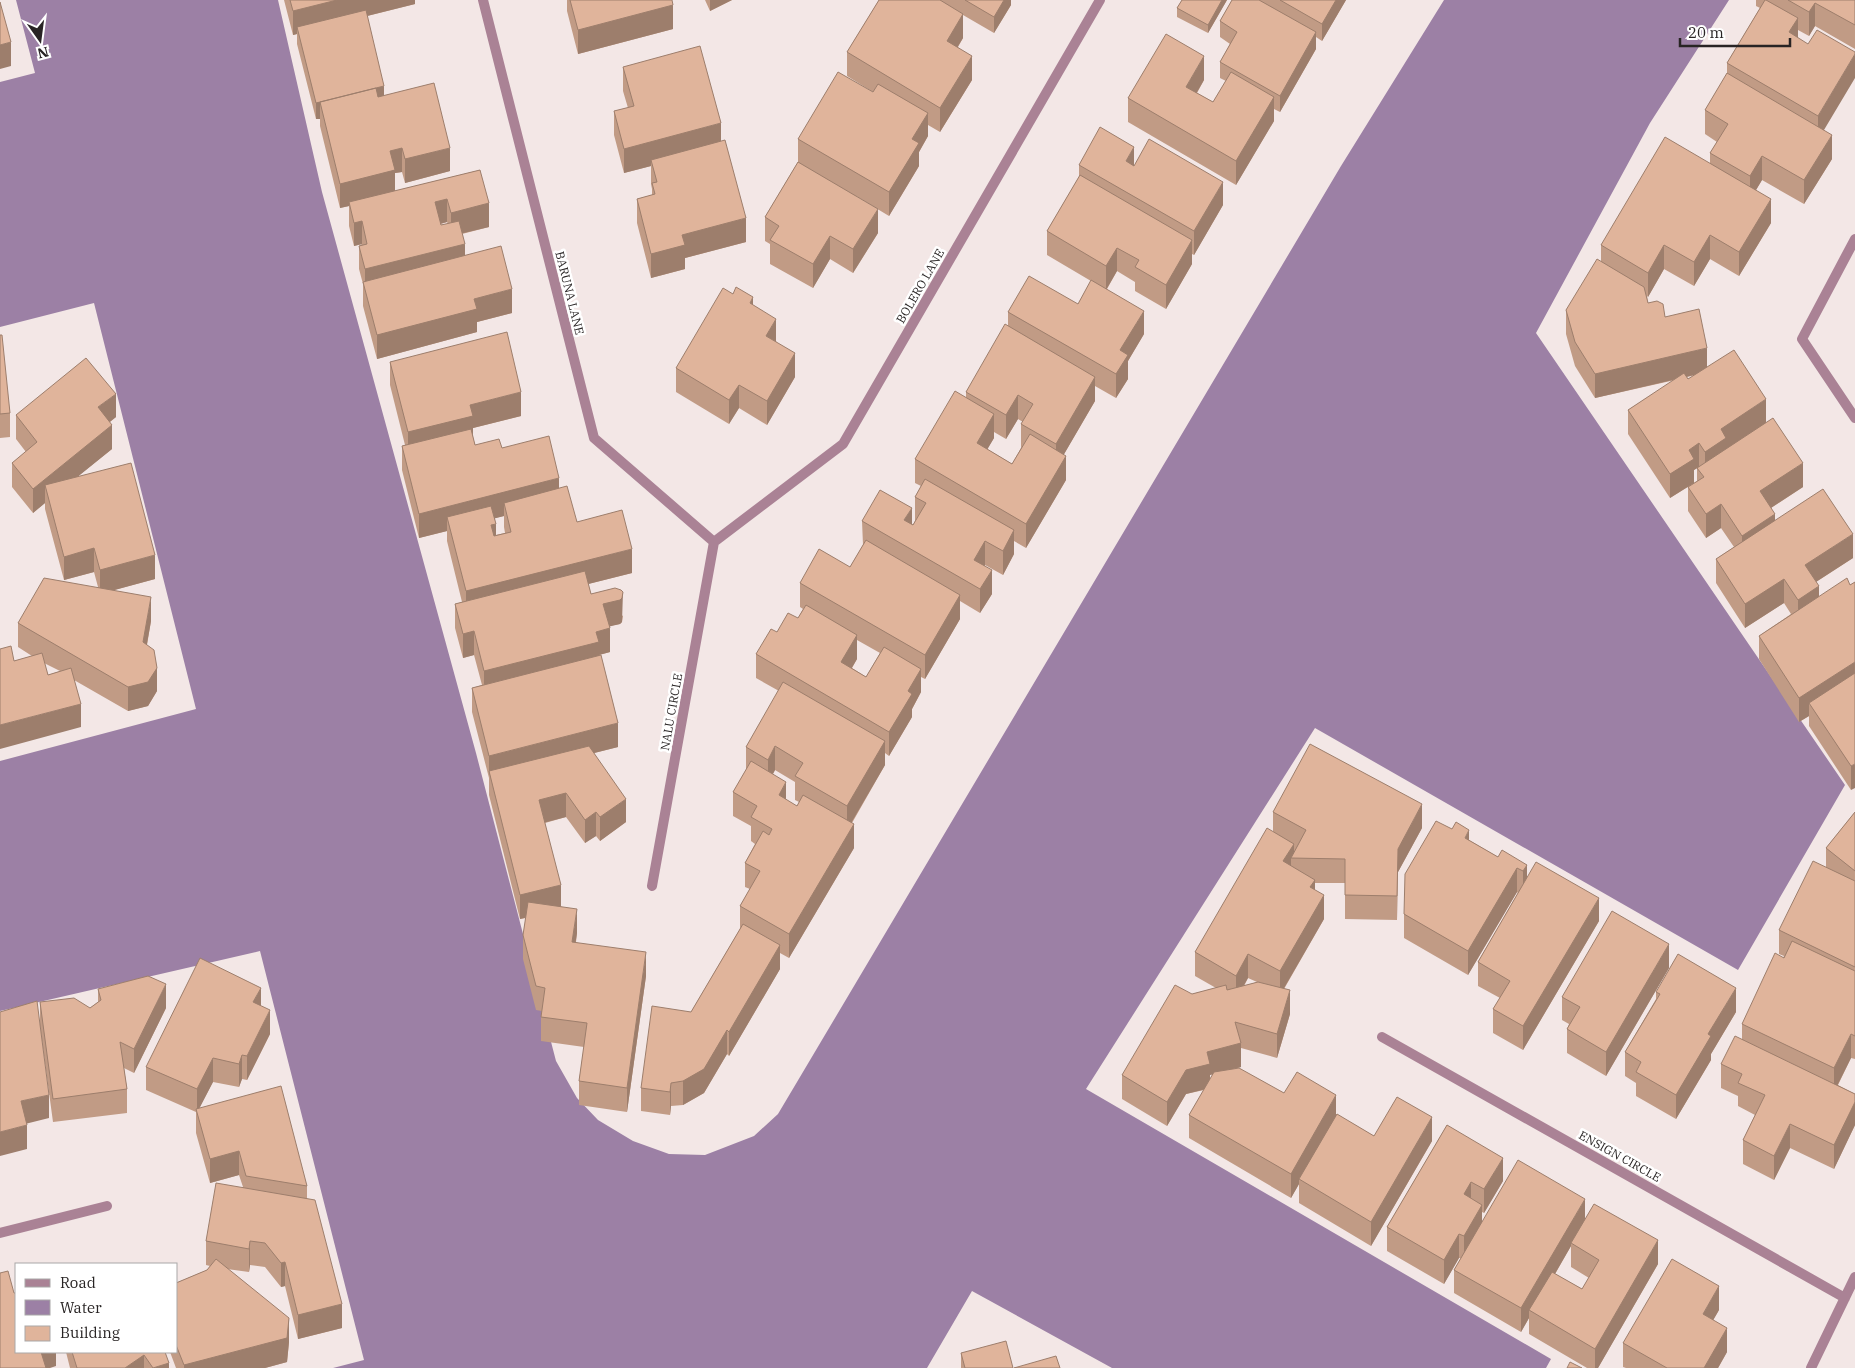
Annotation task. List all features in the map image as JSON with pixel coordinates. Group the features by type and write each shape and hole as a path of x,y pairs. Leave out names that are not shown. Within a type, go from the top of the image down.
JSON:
{"street":[{"name":"BARUNA LANE","path":"483,0 594,438 714,542"},
{"name":"BOLERO LANE","path":"714,542 843,444 1100,0"},
{"path":"1855,239 1802,339 1855,418"},
{"name":"NALU CIRCLE","path":"652,886 714,542"},
{"name":"ENSIGN CIRCLE","path":"1382,1037 1845,1298"},
{"path":"0,1233 107,1206"},
{"path":"1811,1368 1855,1277"}],"water":[{"path":"16,0 278,0 322,192 476,753 556,1061 577,1098 598,1120 633,1141 669,1154 705,1155 754,1136 778,1114 1341,166 1444,0 1729,0 1650,123 1536,333 1845,785 1738,970 1315,728 1086,1089 1551,1359 1546,1368 1112,1368 972,1291 927,1368 333,1368 364,1360 260,951 0,1011 0,761 196,709 94,303 0,327 0,82 35,73"}],"building":[{"path":"290,0 337,0 293,11"},
{"path":"570,0 672,0 673,5 578,30"},
{"path":"879,0 940,0 963,14 947,41 972,56 940,108 847,52"},
{"path":"965,0 1004,0 994,17"},
{"path":"1182,0 1222,0 1208,25 1177,8"},
{"path":"1232,0 1259,0 1316,32 1280,96 1220,62 1237,32 1220,21"},
{"path":"1280,0 1336,0 1322,24"},
{"path":"1765,0 1798,18 1789,32 1808,44 1817,30 1855,52 1818,116 1727,63"},
{"path":"1788,0 1855,0 1855,25 1815,3 1809,12"},
{"path":"0,2 11,42 0,45"},
{"path":"366,10 384,86 316,103 297,27"},
{"path":"1166,34 1204,56 1186,87 1213,102 1231,72 1274,97 1236,161 1128,98"},
{"path":"700,46 721,123 624,149 614,111 634,106 623,67"},
{"path":"838,72 873,92 878,84 928,113 912,139 919,143 889,192 798,139"},
{"path":"1727,73 1832,135 1804,180 1762,156 1750,176 1710,153 1728,124 1705,110"},
{"path":"434,83 450,148 405,159 402,148 390,151 395,170 340,184 320,102 376,88 378,97"},
{"path":"1100,127 1134,147 1126,161 1134,166 1149,139 1223,182 1194,231 1079,165"},
{"path":"1665,137 1771,199 1739,252 1710,235 1694,262 1664,245 1648,273 1601,245"},
{"path":"725,140 746,218 682,235 685,245 651,254 637,199 655,194 652,183 657,182 651,160"},
{"path":"798,162 878,209 853,249 830,236 813,264 770,240 779,226 765,217"},
{"path":"480,170 489,203 451,213 447,199 435,202 441,225 459,221 465,244 365,269 359,246 367,244 362,221 354,223 349,202"},
{"path":"1080,175 1192,240 1166,285 1135,267 1139,260 1117,248 1106,266 1047,231"},
{"path":"501,246 512,289 474,299 477,309 377,335 363,282"},
{"path":"1597,259 1644,287 1648,303 1657,301 1663,304 1665,317 1699,309 1707,348 1595,374 1575,342 1566,310"},
{"path":"1029,276 1078,304 1091,280 1144,311 1120,350 1128,355 1116,374 1008,312"},
{"path":"736,287 753,297 750,303 776,319 766,336 795,353 767,401 739,385 729,400 676,368 723,288 733,294"},
{"path":"1005,324 1095,377 1056,444 1021,424 1033,404 1018,395 1006,415 966,392"},
{"path":"507,332 521,392 470,405 473,416 408,432 390,362"},
{"path":"0,335 2,335 10,413 0,414"},
{"path":"1734,350 1766,399 1721,429 1726,438 1705,452 1699,443 1689,450 1694,459 1670,474 1628,410 1684,373 1688,379"},
{"path":"86,358 116,394 98,407 112,425 33,489 12,463 37,442 16,415"},
{"path":"955,391 994,414 977,443 1012,464 1030,434 1066,456 1026,524 915,459"},
{"path":"1773,418 1803,463 1760,491 1775,514 1742,536 1721,504 1706,514 1688,487 1704,477 1697,468"},
{"path":"471,429 475,445 499,439 502,448 549,436 559,478 419,514 402,446"},
{"path":"131,463 155,555 100,570 94,548 64,557 45,485"},
{"path":"925,479 1014,530 1003,551 985,541 974,560 992,570 980,589 862,521 880,490 912,508 904,520 913,525 926,503 915,497"},
{"path":"567,486 577,522 622,510 632,549 466,591 447,517 491,506 496,524 491,525 494,536 511,532 504,503"},
{"path":"1823,489 1853,534 1805,565 1819,586 1798,600 1784,579 1745,604 1716,559"},
{"path":"866,540 960,595 925,655 800,583 819,549 850,567"},
{"path":"585,571 591,594 615,588 623,592 620,600 603,604 610,628 596,632 599,642 484,671 474,631 463,634 455,604"},
{"path":"44,578 151,597 143,642 154,650 157,668 148,682 128,687 18,623"},
{"path":"1847,578 1850,585 1855,582 1855,662 1799,698 1759,636"},
{"path":"806,605 857,635 841,662 866,677 884,647 921,669 908,691 912,694 889,732 756,654 771,629 777,632 788,613 798,618"},
{"path":"11,646 14,661 42,653 48,675 71,668 81,704 0,725 0,649"},
{"path":"601,655 618,723 489,756 472,688"},
{"path":"1855,673 1855,764 1851,766 1809,703"},
{"path":"783,682 885,741 847,806 795,776 803,763 775,746 768,760 746,747"},
{"path":"1310,744 1422,804 1398,849 1397,896 1345,895 1345,859 1291,858 1306,830 1273,812"},
{"path":"589,746 626,799 600,817 596,812 585,820 566,793 539,800 561,885 520,895 489,771"},
{"path":"751,761 786,782 779,795 797,806 803,795 854,824 789,934 740,906 760,871 745,863 763,831 769,835 772,829 751,817 757,806 733,792"},
{"path":"1855,812 1855,871 1826,848"},
{"path":"1436,821 1452,829 1456,822 1469,830 1465,838 1498,857 1502,850 1527,865 1523,871 1517,868 1468,951 1404,914 1405,874"},
{"path":"1267,828 1294,844 1283,861 1315,880 1310,887 1324,895 1280,971 1248,954 1236,976 1195,952"},
{"path":"1813,861 1855,881 1855,967 1779,930"},
{"path":"1536,862 1599,898 1523,1026 1493,1009 1510,981 1478,962"},
{"path":"528,902 577,909 572,942 646,952 627,1088 579,1081 587,1023 541,1017 545,988 536,986 523,935"},
{"path":"1612,911 1669,944 1606,1052 1567,1029 1580,1007 1562,997"},
{"path":"743,924 780,945 729,1032 727,1030 704,1069 683,1081 671,1083 670,1092 641,1088 652,1006 691,1012"},
{"path":"1792,941 1855,971 1855,1036 1851,1034 1834,1068 1742,1024 1775,953 1784,958"},
{"path":"1678,954 1736,988 1708,1034 1711,1036 1676,1095 1636,1072 1641,1062 1625,1052 1660,994 1656,992"},
{"path":"200,958 261,988 253,1002 270,1010 247,1056 242,1055 239,1064 213,1058 197,1089 146,1067"},
{"path":"148,976 166,984 134,1049 120,1042 127,1089 53,1099 40,1002 74,998 90,1008 101,1000 98,989"},
{"path":"1258,982 1290,990 1277,1034 1235,1022 1241,1043 1207,1052 1210,1064 1186,1070 1167,1102 1122,1075 1175,985 1192,994 1226,985 1227,990"},
{"path":"37,1001 49,1095 21,1101 27,1125 0,1132 0,1012"},
{"path":"1735,1036 1855,1094 1855,1102 1834,1145 1790,1124 1774,1156 1743,1140 1765,1095 1738,1083 1742,1074 1721,1064"},
{"path":"1239,1068 1284,1093 1297,1072 1336,1095 1291,1174 1189,1115 1214,1072"},
{"path":"281,1086 307,1186 246,1176 239,1151 210,1159 196,1109"},
{"path":"1397,1097 1432,1117 1371,1222 1299,1179 1337,1114 1374,1136"},
{"path":"1447,1125 1503,1158 1484,1189 1471,1182 1464,1194 1482,1205 1464,1236 1459,1234 1444,1260 1387,1227"},
{"path":"1518,1160 1585,1199 1521,1308 1454,1270"},
{"path":"216,1183 315,1200 342,1304 298,1315 285,1262 281,1263 265,1243 250,1241 249,1249 206,1241"},
{"path":"1594,1204 1658,1240 1595,1349 1529,1310 1552,1272 1582,1289 1599,1260 1571,1243"},
{"path":"216,1259 289,1318 287,1338 184,1365 178,1350 178,1282 207,1270"},
{"path":"1672,1259 1719,1286 1703,1314 1727,1328 1704,1368 1667,1368 1623,1343"},
{"path":"8,1271 15,1293 15,1353 41,1353 46,1368 0,1368 0,1273"},
{"path":"1006,1341 1013,1368 965,1368 961,1353"},
{"path":"72,1353 165,1353 169,1363 153,1368 144,1355 125,1368 77,1368"},
{"path":"1056,1356 1060,1368 1014,1368"},
{"path":"1570,1362 1582,1368 1567,1368"}]}
